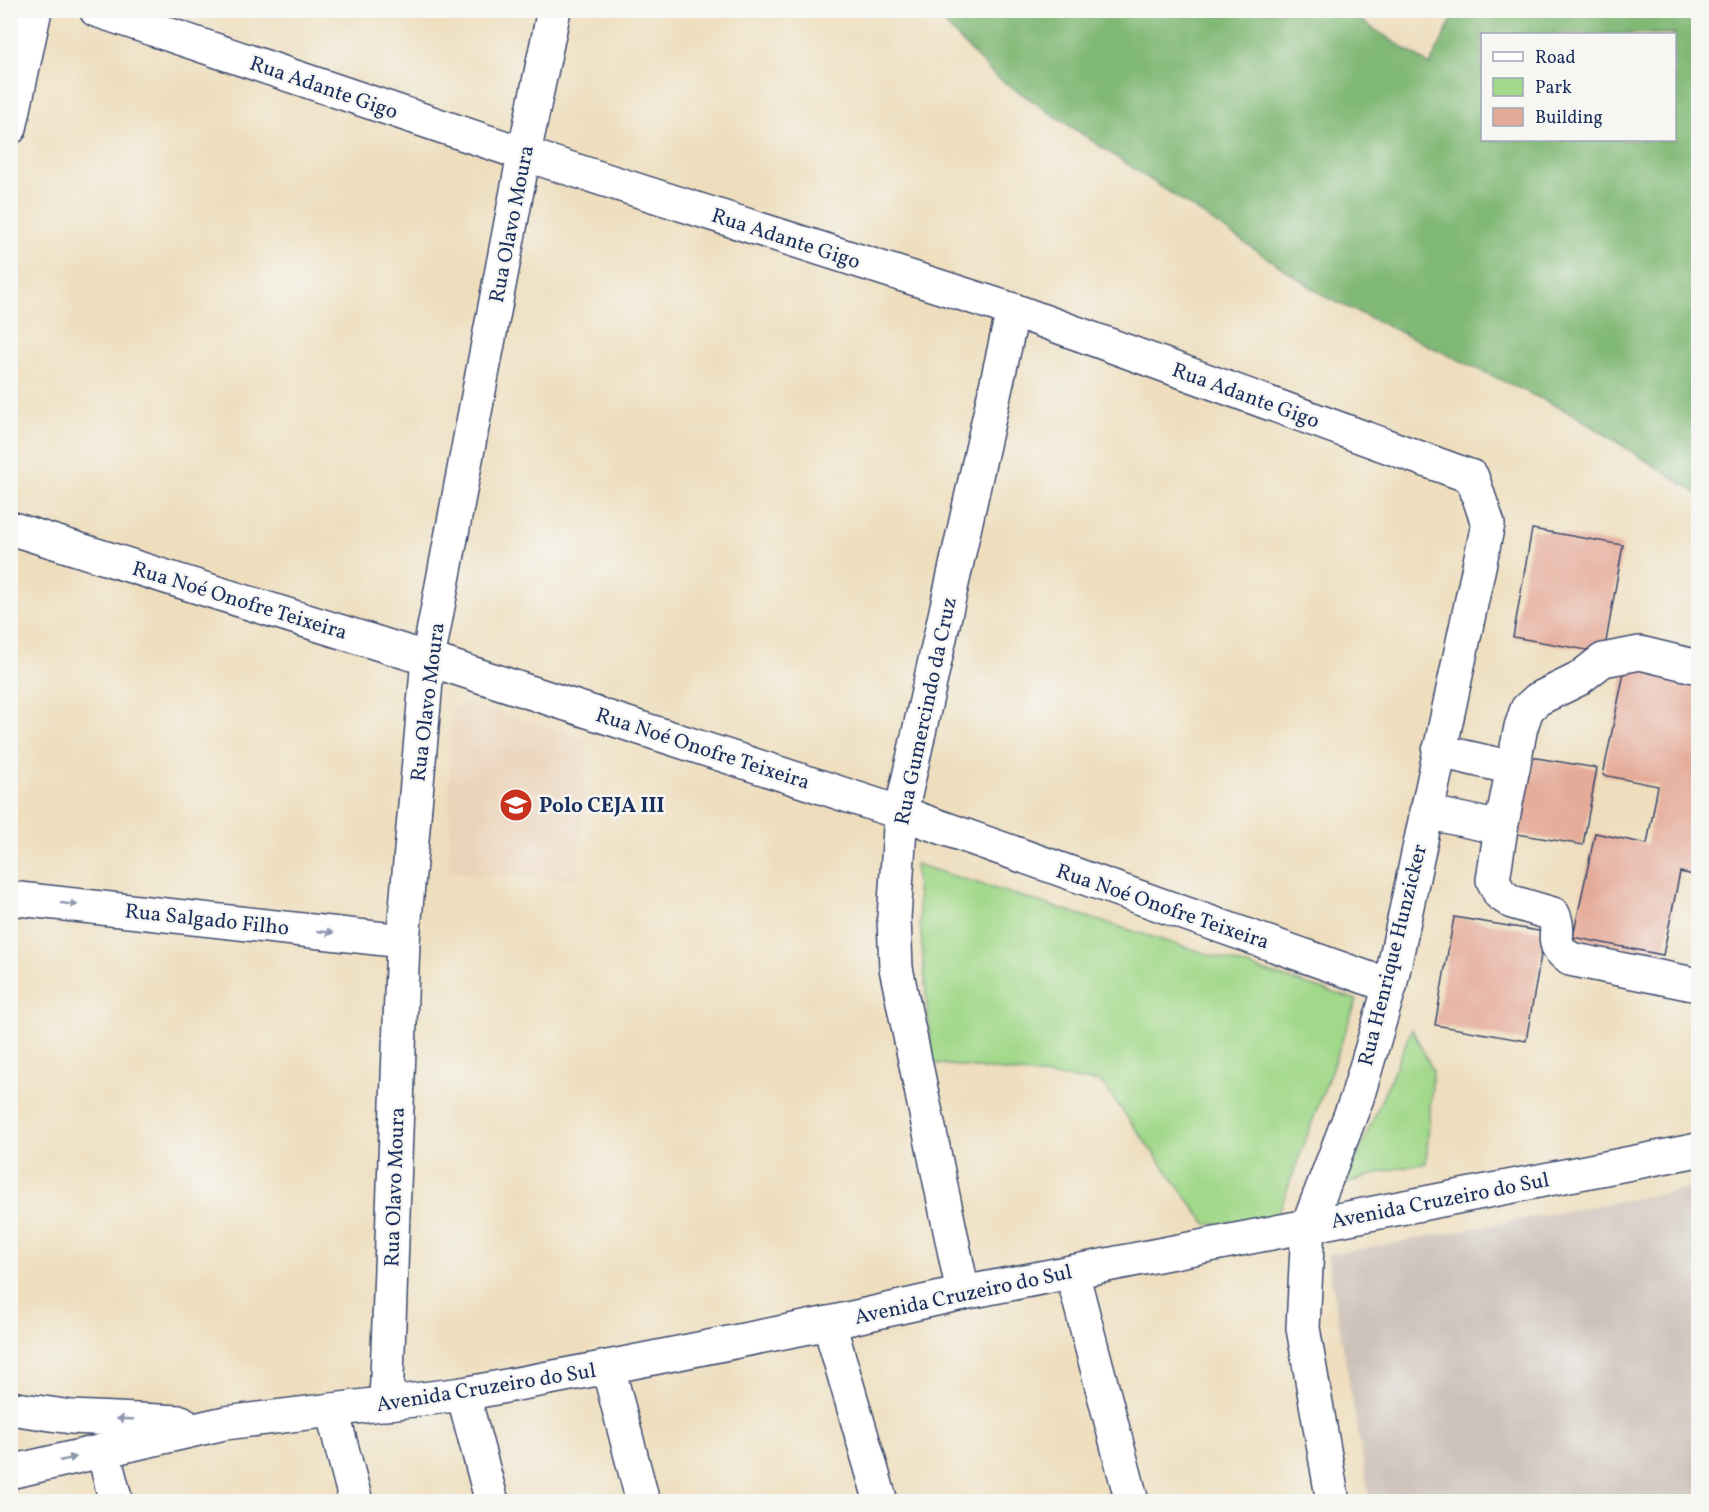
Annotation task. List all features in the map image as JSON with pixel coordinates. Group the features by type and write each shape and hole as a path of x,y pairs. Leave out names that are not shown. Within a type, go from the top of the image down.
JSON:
{"street":[{"path":"10,128 35,10"},
{"name":"Rua Adante Gigo","path":"96,10 524,154 1013,310 1472,477"},
{"name":"Rua Olavo Moura","path":"386,1404 403,941 429,659 524,154 555,10"},
{"name":"Rua Gumercindo da Cruz","path":"963,1293 896,968 894,918 901,813 1013,310"},
{"name":"Rua Henrique Hunzicker","path":"1333,1502 1304,1328 1308,1226 1356,1098 1390,986 1488,524 1472,477"},
{"name":"Rua Noé Onofre Teixeira","path":"10,528 429,659 901,813 1390,986"},
{"path":"1698,667 1640,653 1603,660 1577,680 1538,699 1527,709 1521,727 1493,880 1500,894 1512,902 1553,914 1558,924 1555,940 1559,951 1570,958 1698,985"},
{"path":"1439,752 1513,768"},
{"path":"1426,812 1501,828"},
{"name":"Rua Salgado Filho","path":"10,898 403,941"},
{"name":"Avenida Cruzeiro do Sul","path":"10,1472 225,1424 463,1394 608,1367 829,1323 963,1293 1698,1150"},
{"path":"1072,1272 1132,1502"},
{"path":"829,1323 881,1502"},
{"path":"608,1367 643,1502"},
{"path":"463,1394 492,1502"},
{"name":"Avenida Cruzeiro do Sul","path":"10,1408 71,1417 225,1424"},
{"path":"332,1410 356,1502"},
{"path":"103,1451 116,1502"}],"shaded area":[{"name":"Polo CEJA III","path":"468,704 588,739 578,880 449,872 450,726 456,705"},
{"path":"1698,1187 1698,1501 1370,1501 1327,1255"}],"green space":[{"path":"932,11 1346,11 1430,65 1456,11 1698,11 1698,494 1573,414 1326,297 995,76"},
{"path":"915,864 1357,1000 1277,1217 1207,1225 1101,1082 932,1063"},
{"path":"1412,1029 1433,1071 1426,1163 1385,1171 1345,1184"}],"building":[{"path":"1532,529 1623,545 1604,653 1513,637"},
{"path":"1626,663 1698,678 1698,876 1680,872 1663,955 1573,937 1595,833 1647,844 1658,786 1603,775"},
{"path":"1531,757 1597,768 1583,845 1517,834"},
{"path":"1454,917 1545,932 1526,1041 1435,1025"}],"place":[{"name":"Polo CEJA III","path":"516,805"}]}
